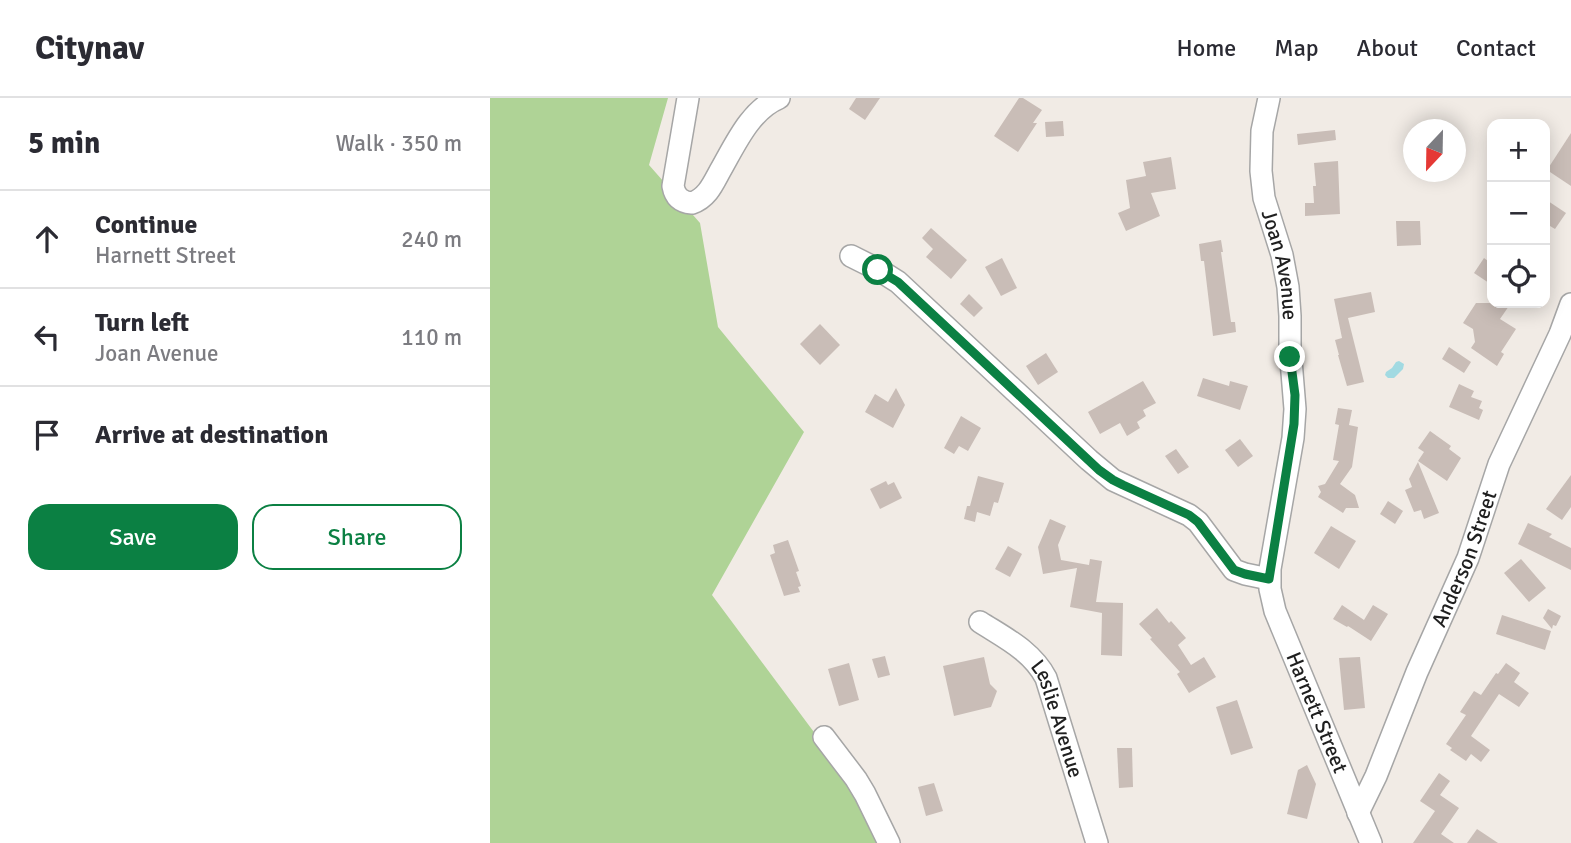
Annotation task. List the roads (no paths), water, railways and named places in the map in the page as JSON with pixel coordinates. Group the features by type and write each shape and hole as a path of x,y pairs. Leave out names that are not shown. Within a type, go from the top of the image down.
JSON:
{"street":[{"path":"688,98 673,186 680,200 692,203 700,200 710,189 749,123 779,98"},
{"name":"Joan Avenue","path":"1269,98 1262,131 1261,172 1264,198 1282,254 1289,287 1295,409 1292,445 1272,557"},
{"path":"852,256 898,282 1113,480 1189,515 1198,522 1234,570 1269,579"},
{"name":"Anderson Street","path":"1358,813 1468,558 1499,464 1560,334 1571,304"},
{"name":"Harnett Street","path":"1272,557 1269,579 1275,611 1371,843"},
{"name":"Leslie Avenue","path":"980,622 1039,664 1046,678 1097,843"},
{"path":"824,737 856,779 890,843"}],"water":[{"path":"1399,361 1404,364 1403,369 1394,378 1388,378 1386,372"}]}
